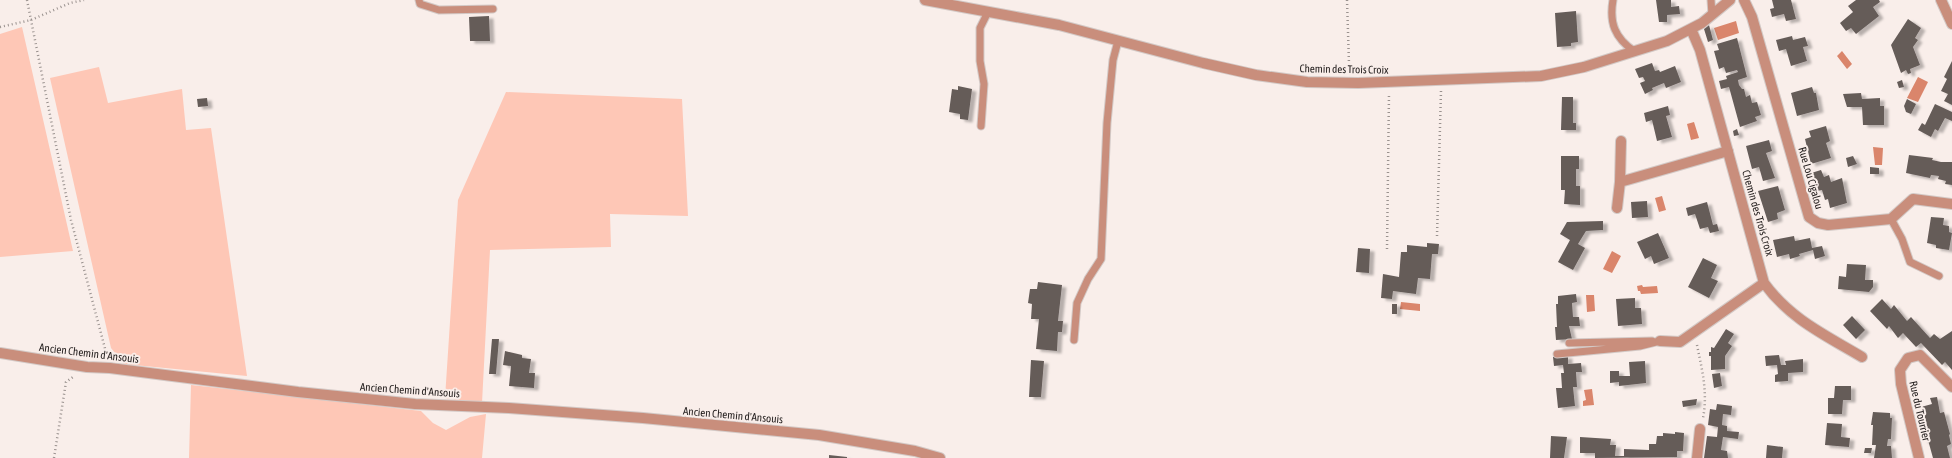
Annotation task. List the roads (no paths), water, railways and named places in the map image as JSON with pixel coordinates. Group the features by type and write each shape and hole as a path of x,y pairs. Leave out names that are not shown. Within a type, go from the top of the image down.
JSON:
{"street":[{"name":"Chemin des Trois Croix","path":"925,0 1059,25 1203,64 1256,75 1307,82 1353,83 1541,76 1584,67 1668,41 1702,23 1730,0"},
{"name":"Rue Lou Cigalou","path":"1744,0 1752,17 1809,217 1818,224 1828,225 1891,219"},
{"path":"1945,3 1952,24"},
{"name":"Chemin des Trois Croix","path":"1690,29 1700,50 1764,282 1776,298 1798,319 1862,357"},
{"path":"1617,208 1620,182 1621,141"},
{"path":"1620,182 1728,151"},
{"path":"1891,219 1913,199 1952,204"},
{"path":"1660,341 1680,342 1764,282"},
{"name":"Ancien Chemin d'Ansouis","path":"0,353 87,367 110,368 298,392 415,404 509,408 819,435 915,451 940,458"},
{"name":"Rue du Tourrier","path":"1919,458 1901,384 1900,370 1908,358 1920,355 1952,388"},
{"path":"1697,458 1700,428"}],"lane":[{"path":"420,0 420,4 439,10 493,9"},
{"path":"1613,0 1611,9 1614,28 1621,42 1634,51"},
{"path":"1711,0 1712,15"},
{"path":"981,126 984,84 980,60 980,28 988,12"},
{"path":"1074,340 1077,303 1088,279 1100,259 1107,123 1113,60 1118,41"},
{"path":"1891,219 1902,239 1910,262 1939,276"},
{"path":"1570,343 1638,340 1660,341"},
{"path":"1556,354 1640,346 1660,341"}]}
